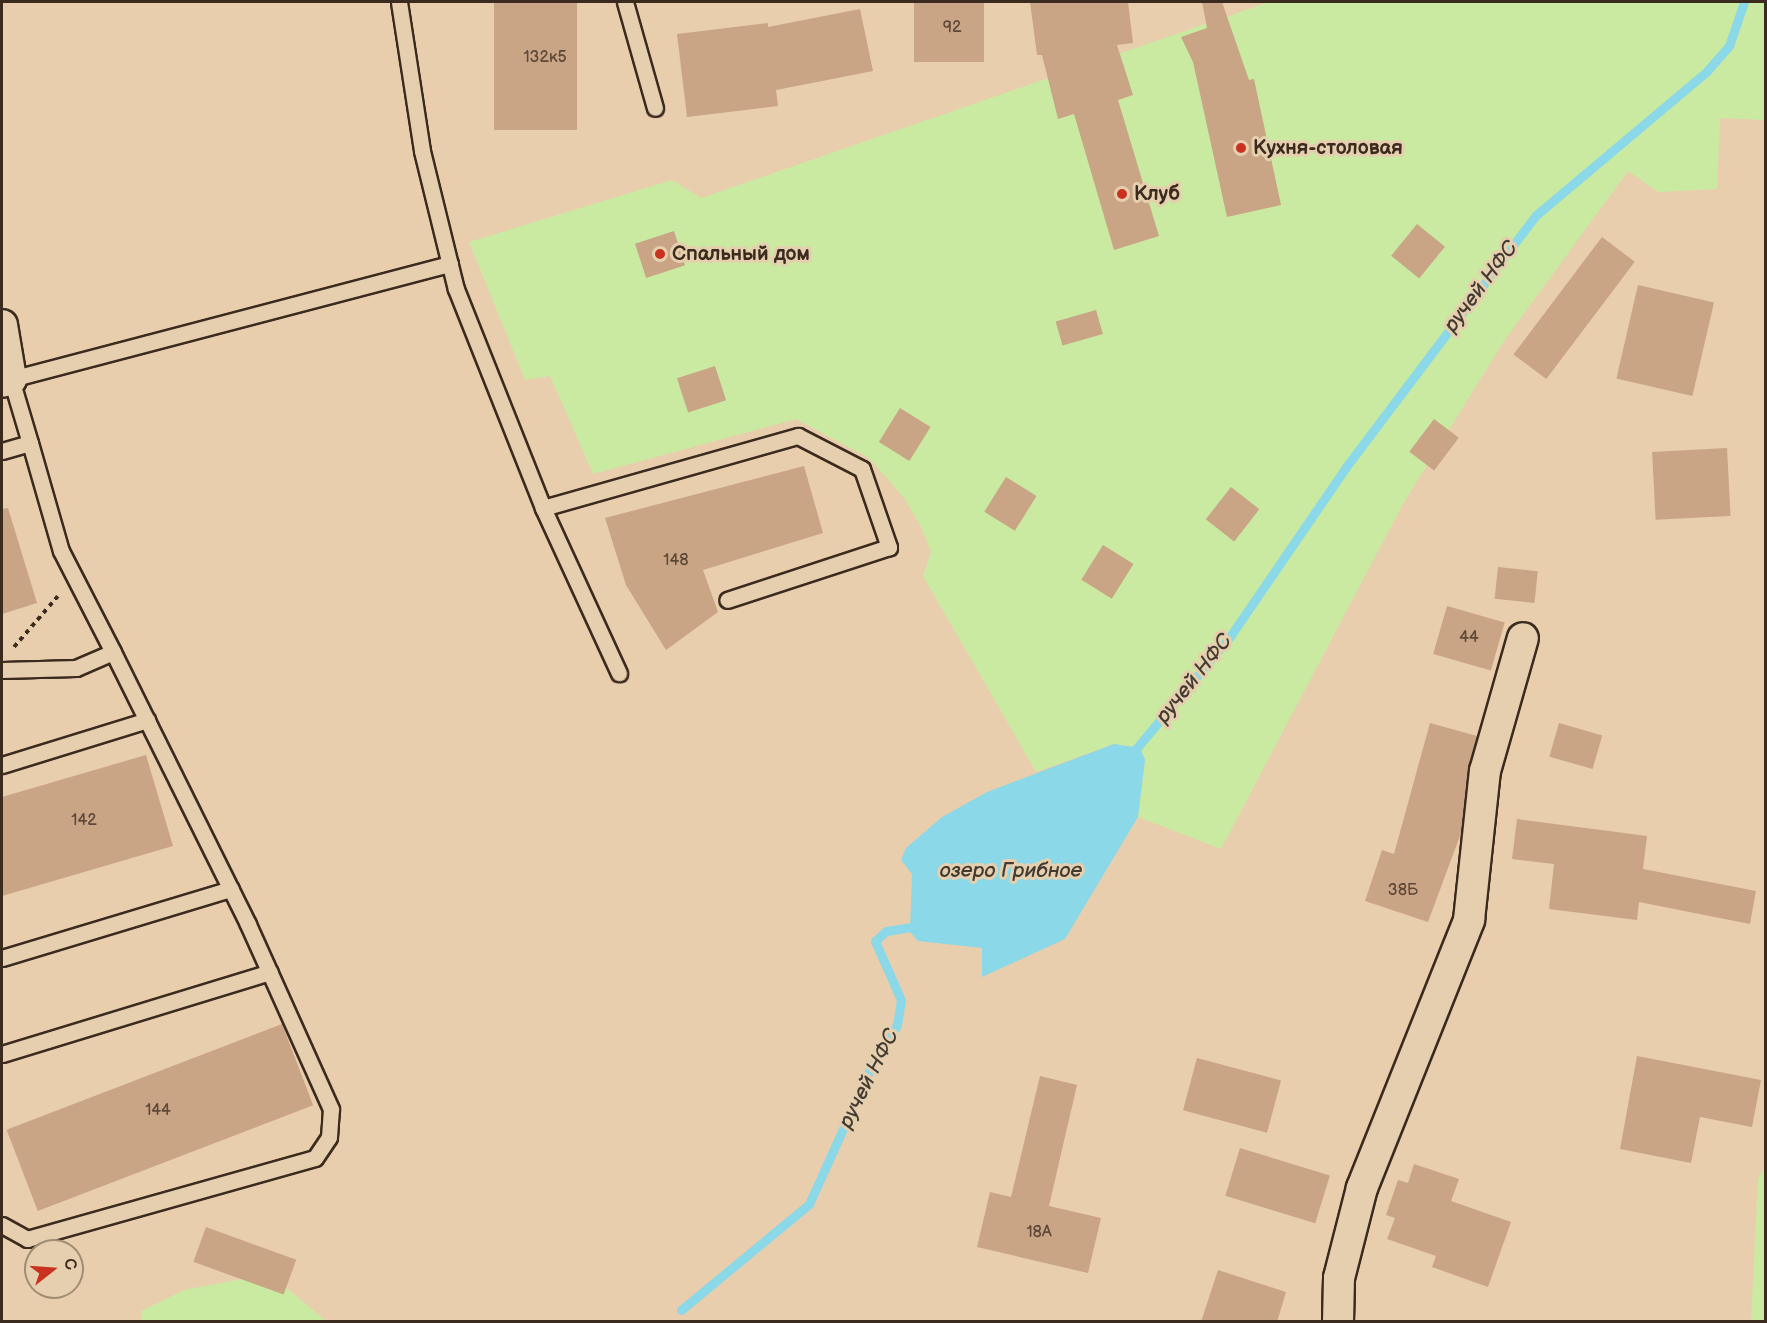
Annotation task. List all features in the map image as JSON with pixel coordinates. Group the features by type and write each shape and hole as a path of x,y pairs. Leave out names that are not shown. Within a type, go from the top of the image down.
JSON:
{"street":[{"path":"2,325 6,381"},
{"path":"1338,1322 1339,1278 1362,1188 1469,920 1485,771 1523,638"}],"lane":[{"path":"399,2 422,151 450,264 543,508 619,673"},
{"path":"625,2 655,108"},
{"path":"2,1225 27,1239 315,1158 329,1137 331,1108 231,889 61,551 30,442 6,381 450,264"},
{"path":"543,508 798,436 861,470 890,547 727,600"},
{"path":"2,451 30,442"},
{"path":"2,670 76,668 113,652"},
{"path":"2,765 147,720"},
{"path":"2,958 231,889"},
{"path":"2,1054 270,972"}],"path":[{"path":"9,652 75,577"}],"green space":[{"path":"1269,2 1765,2 1765,120 1720,118 1717,189 1658,192 1628,171 1504,341 1403,504 1221,849 1138,817 1145,760 1140,748 1114,744 1036,772 923,576 931,552 921,527 904,498 869,458 796,419 593,474 550,376 525,380 469,242 672,180 701,198"},
{"path":"1765,1167 1765,1321 1751,1321 1758,1179"},
{"path":"270,1274 326,1321 142,1321 141,1311 184,1290"}],"water":[{"name":"озеро Грибное","path":"1114,744 1140,748 1145,760 1138,817 1065,939 982,977 982,948 918,941 910,932 912,874 901,860 906,848 942,817 987,792"}],"building":[{"path":"494,2 577,2 577,130 494,130"},
{"path":"914,2 984,2 984,62 914,62"},
{"path":"1030,2 1128,2 1133,43 1117,45 1133,95 1118,100 1159,236 1114,250 1074,114 1058,119 1042,55 1037,55"},
{"name":"Кухня-столовая","path":"1202,2 1222,2 1249,80 1254,79 1281,205 1227,217 1193,62 1181,37 1207,28"},
{"path":"860,9 873,71 776,90 778,106 687,117 677,34 768,23 768,27"},
{"path":"1417,224 1445,247 1419,279 1391,256"},
{"name":"Спальный дом","path":"674,231 685,265 646,278 635,244"},
{"path":"1602,237 1635,262 1546,379 1514,354"},
{"path":"1638,285 1714,303 1692,396 1616,379"},
{"path":"1096,310 1103,334 1063,346 1056,322"},
{"path":"715,366 726,400 688,413 677,378"},
{"path":"900,408 931,427 909,461 879,442"},
{"path":"1434,419 1459,438 1434,470 1409,452"},
{"path":"1727,448 1731,516 1656,520 1652,452"},
{"path":"804,466 823,533 703,570 718,612 666,650 626,585 605,518"},
{"path":"1006,477 1037,496 1015,531 984,512"},
{"path":"1231,487 1259,509 1234,541 1206,519"},
{"path":"8,508 37,603 2,614 2,509"},
{"path":"1103,545 1134,564 1112,599 1081,580"},
{"path":"1498,567 1538,571 1534,603 1495,599"},
{"path":"1447,606 1505,623 1491,671 1433,654"},
{"path":"1430,723 1477,736 1468,769 1461,833 1428,922 1365,901 1382,850 1394,854"},
{"path":"1559,723 1602,735 1593,769 1549,757"},
{"path":"146,755 173,846 2,896 2,797"},
{"path":"1517,819 1647,836 1643,869 1756,891 1750,924 1639,902 1637,920 1549,909 1554,864 1512,859"},
{"path":"282,1024 313,1105 38,1211 7,1130"},
{"path":"1637,1056 1761,1080 1752,1127 1700,1117 1691,1163 1620,1149"},
{"path":"1197,1058 1281,1081 1267,1133 1183,1110"},
{"path":"1040,1076 1077,1085 1049,1206 1101,1218 1088,1273 977,1247 990,1192 1011,1197"},
{"path":"1240,1148 1330,1175 1315,1223 1225,1196"},
{"path":"1414,1164 1459,1179 1451,1201 1511,1222 1488,1287 1432,1267 1436,1256 1387,1239 1395,1218 1386,1215 1398,1180 1408,1183"},
{"path":"206,1227 296,1260 284,1295 193,1262"},
{"path":"1218,1270 1286,1292 1277,1322 1201,1322"}],"waterway":[{"name":"ручей НФС","path":"1130,756 1231,635 1346,467 1535,216 1707,71 1729,46 1744,2"},
{"name":"ручей НФС","path":"681,1310 809,1204 871,1067 897,1025 901,1000 875,941 886,931 922,925"}],"place":[{"name":"Кухня-столовая","path":"1241,148"},
{"name":"Клуб","path":"1122,194"},
{"name":"Спальный дом","path":"660,254"}]}
